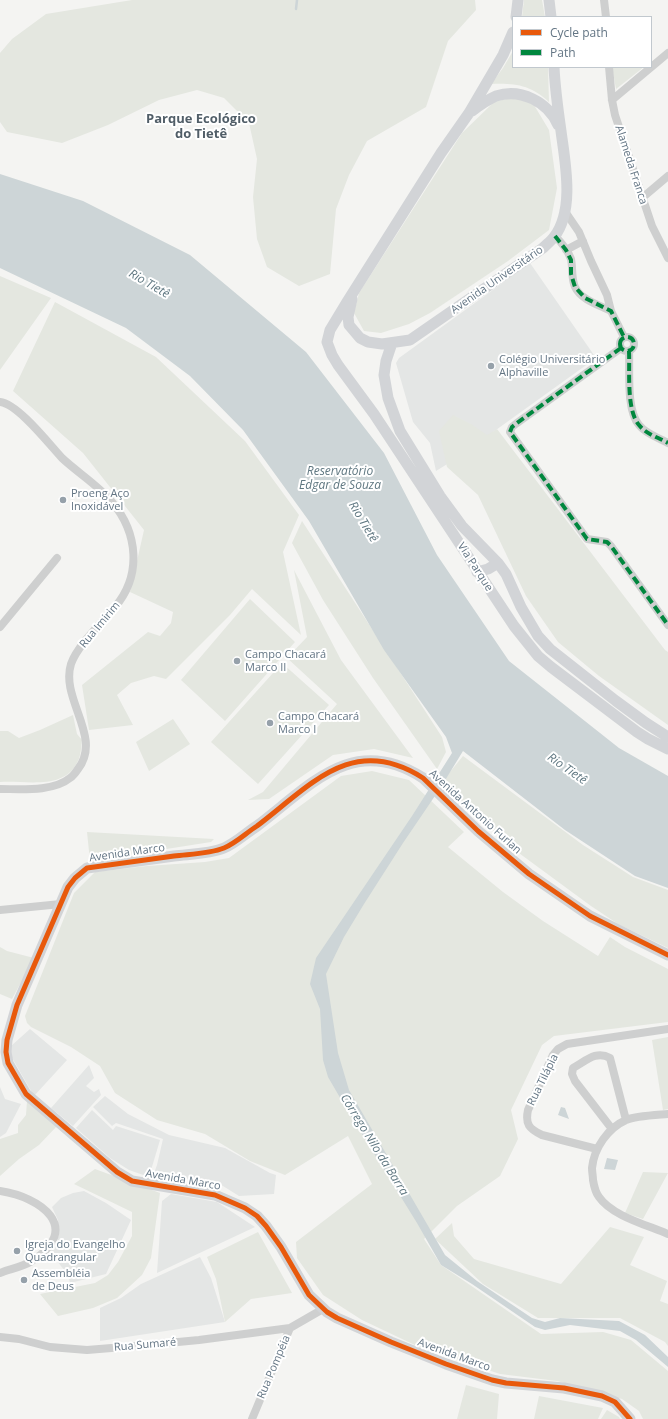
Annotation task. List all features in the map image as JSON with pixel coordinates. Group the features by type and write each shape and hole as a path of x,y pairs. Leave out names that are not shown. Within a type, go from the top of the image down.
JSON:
{"main road":[{"path":"516,16 518,0"},
{"path":"549,0 551,16"},
{"path":"354,292 441,153 469,113 503,55 512,34"},
{"name":"Avenida Universitário","path":"354,292 348,316 350,325 360,338 368,342 382,344 410,340 539,251 555,236 564,216 566,173 554,68"},
{"path":"469,113 482,103 497,96 513,94 530,97 544,106 555,118 561,133"},
{"name":"Via Parque","path":"354,292 330,330 327,342 332,355 338,366 374,414 514,626 538,656 551,667 637,732 668,749"},
{"name":"Via Parque","path":"392,343 386,361 384,376 388,398 400,431 413,454 462,526 498,563 506,574 538,636 550,649 646,724 668,737"},
{"path":"477,572 488,569 498,563"},
{"name":"Avenida Antonio Furlan","path":"244,836 310,784 334,770 354,762 371,760 385,761 400,765 423,778 478,831 548,888 590,916 668,956"},
{"name":"Avenida Marco","path":"244,836 224,848 212,851 87,868 75,878 68,887 17,1005 7,1040 6,1052 8,1063 26,1094 117,1172 132,1181 215,1195 245,1208 257,1216 281,1247 309,1294 323,1309 337,1318 391,1342 446,1364 492,1380 506,1383 564,1388 602,1396 615,1402 630,1419"}],"street":[{"path":"604,0 606,16"},
{"path":"652,66 668,53"},
{"name":"Alameda Franca","path":"609,68 615,115 652,226 668,258"},
{"path":"612,100 650,68"},
{"path":"642,198 668,176"},
{"path":"564,210 574,223 583,241 607,296 611,311 624,337"},
{"path":"555,236 566,250 571,260 571,274 575,287 585,298 611,311"},
{"path":"566,250 583,241"},
{"path":"629,336 634,340 635,345 633,349 625,351 621,348 620,341 624,337 629,336"},
{"path":"621,348 522,419 512,427 510,432 587,539 607,542 611,546 668,625"},
{"path":"629,351 631,403 634,416 638,424 645,431 668,443"},
{"name":"Rua Imirim","path":"0,402 12,407 29,422 63,458 112,501 123,517 128,529 135,557 130,581 122,599 84,643 72,663 69,675 70,684 86,738 85,756 81,765 71,778 62,783 43,788 0,789"},
{"path":"0,627 57,558"},
{"path":"0,910 61,904"},
{"name":"Rua Tilápia","path":"597,1150 542,1135 535,1132 528,1124 526,1118 528,1110 553,1055 558,1049 567,1044 668,1029"},
{"path":"612,1129 575,1081 572,1074 573,1068 597,1055 604,1055 610,1058 626,1120"},
{"path":"668,1114 626,1120 612,1129 597,1150 592,1168 594,1186 599,1197 610,1208 625,1217 668,1234"},
{"path":"0,1191 25,1197 45,1209 52,1217 56,1228 54,1236 43,1252 32,1261 0,1273"},
{"name":"Rua Pompéia","path":"252,1419 290,1328 323,1309"},
{"name":"Rua Sumaré","path":"0,1337 19,1339 50,1347 87,1350 199,1340 290,1328"}],"shaded area":[{"path":"132,0 475,0 476,10 448,41 426,107 367,141 349,175 336,209 330,274 299,286 267,267 257,239 253,197 257,159 249,123 224,98 197,90 159,100 108,125 62,143 7,132 0,122 0,53 12,39 46,14"},
{"path":"524,0 542,0 545,16 522,16"},
{"path":"512,53 512,68 548,68 549,102 536,92 522,86 491,84"},
{"path":"612,68 643,68 616,89"},
{"path":"510,98 521,99 534,105 549,130 557,188 549,230 508,261 430,313 409,324 381,333 364,331 354,313 359,293 462,133 494,102"},
{"name":"Colégio Universitário Alphaville","path":"530,263 596,358 457,458 436,471 430,443 413,422 396,363 399,358"},
{"path":"0,276 51,298 0,370"},
{"path":"55,302 156,357 245,441 299,515 283,552 301,635 252,589 230,615 166,679 154,676 131,683 117,695 133,725 89,730 82,685 148,632 160,636 171,623 173,612 130,592 144,530 83,453 13,391"},
{"path":"453,415 471,424 487,435 497,429 668,652 668,725 599,676 558,642 526,596 478,495 447,467 439,431"},
{"path":"302,521 442,737 446,752 437,769 373,678 323,600 292,543"},
{"path":"294,570 341,660 413,758 374,749 333,755 269,799 248,800 263,792 337,704 287,658 307,637"},
{"name":"Campo Chacará Marco II","path":"250,599 295,642 225,721 181,680"},
{"name":"Campo Chacará Marco I","path":"282,663 329,705 258,784 211,742"},
{"path":"73,715 77,734 82,740 79,759 72,770 64,777 44,782 0,782 0,731 8,731 19,738"},
{"path":"173,719 190,744 149,771 136,742"},
{"path":"463,756 583,845 633,877 668,890 668,948 618,924 591,906 508,845 441,783"},
{"path":"372,771 409,780 464,832 448,847 503,892 543,921 598,956 610,937 625,947 668,969 668,1022 554,1036 542,1045 511,1110 518,1139 500,1176 457,1206 424,1239 441,1265 541,1334 603,1332 631,1340 668,1371 668,1419 643,1419 639,1411 622,1399 557,1381 500,1374 419,1347 362,1320 323,1295 297,1258 296,1242 372,1184 348,1136 285,1175 250,1161 205,1134 157,1120 115,1093 100,1066 71,1047 31,1027 27,1023 25,1016 74,893 95,872 147,866 205,862 229,858 341,776"},
{"path":"87,832 214,839 211,842 90,861"},
{"path":"0,947 7,951 34,958 12,999 0,994"},
{"path":"30,1029 67,1060 34,1096 11,1056 11,1046"},
{"path":"668,1037 668,1109 663,1110 652,1040"},
{"path":"89,1065 94,1078 86,1086 94,1092 99,1089 101,1095 73,1126 51,1108"},
{"path":"0,1087 5,1099 21,1104 6,1133 0,1137"},
{"path":"105,1096 128,1114 169,1135 225,1148 276,1175 274,1194 239,1196 215,1181 153,1176 163,1139 116,1123 112,1126 93,1107"},
{"path":"27,1101 57,1126 39,1145 19,1159 0,1176 0,1139 18,1133 18,1125 26,1115"},
{"path":"92,1110 113,1130 116,1126 160,1140 149,1177 129,1170 110,1158 76,1128"},
{"path":"95,1169 160,1193 151,1258 142,1275 117,1298 93,1308 58,1316 40,1294 95,1283 108,1275 118,1262 132,1236 132,1212 74,1184"},
{"path":"643,1172 668,1173 643,1219 625,1213"},
{"path":"84,1191 106,1203 131,1220 106,1274 70,1283 68,1275 50,1252 57,1241 59,1233 58,1220 52,1207 61,1198 73,1193"},
{"path":"171,1194 217,1202 255,1227 157,1273 162,1201"},
{"path":"452,1223 454,1236 474,1259 561,1284 610,1227 644,1237 630,1265 667,1281 660,1301 668,1304 668,1346 665,1342 620,1318 538,1318 483,1284 435,1239"},
{"path":"258,1232 292,1293 251,1299 225,1322 216,1279 207,1257"},
{"path":"200,1257 211,1278 225,1322 100,1341 100,1308 121,1298 141,1284"},
{"path":"466,1385 499,1394 497,1419 457,1419"},
{"path":"539,1396 603,1408 598,1419 534,1419"},
{"path":"607,1410 619,1417 620,1419 601,1419"}],"water":[{"name":"Reservatório Edgar de Souza","path":"0,174 83,201 190,255 306,352 384,453 437,555 509,661 619,748 668,776 668,888 635,876 565,830 463,751 364,904 344,937 326,974 338,1053 349,1090 445,1255 477,1281 532,1318 545,1322 560,1318 619,1321 645,1335 668,1357 668,1367 636,1340 620,1331 570,1325 545,1330 535,1327 472,1284 441,1265 328,1077 323,1060 320,1009 310,984 316,958 412,816 452,753 446,737 384,650 309,521 243,430 190,376 126,328 0,268"},
{"path":"561,1107 565,1108 569,1119 558,1115"},
{"path":"607,1158 618,1160 615,1170 604,1169"}],"waterway":[{"path":"296,9 297,0"}],"marked path":[{"path":"555,236 566,250 571,260 571,274 575,287 585,298 611,311 624,337"},
{"path":"624,337 630,337 634,341 634,344 634,347 630,351 624,351 620,347 620,341 624,337"},
{"path":"621,348 517,423 512,427 510,432 587,539 607,542 611,546 668,625"},
{"path":"629,351 630,400 635,418 642,428 653,436 668,443"}],"cycle path":[{"path":"630,1419 615,1402 602,1396 564,1388 506,1383 492,1380 446,1364 337,1318 327,1312 309,1295 281,1247 257,1216 245,1208 215,1195 132,1181 117,1172 26,1094 8,1063 6,1052 7,1040 17,1005 68,887 75,878 87,868 206,853 224,848 237,841 315,781 334,770 354,763 375,761 398,765 423,778 478,831 529,874 590,916 668,955"}],"place":[{"name":"Colégio Universitário Alphaville","path":"491,366"},
{"name":"Proeng Aço Inoxidável","path":"63,500"},
{"name":"Campo Chacará Marco II","path":"237,661"},
{"name":"Campo Chacará Marco I","path":"270,723"},
{"name":"Igreja do Evangelho Quadrangular","path":"17,1251"},
{"name":"Assembléia de Deus","path":"24,1280"}],"district":[{"name":"Parque Ecológico do Tietê","path":"201,126"}],"water label":[{"name":"Rio Tietê","path":"149,284"},
{"name":"Rio Tietê","path":"363,522"},
{"name":"Rio Tietê","path":"567,769"},
{"name":"Córrego Nilo da Barra","path":"374,1145"}]}
